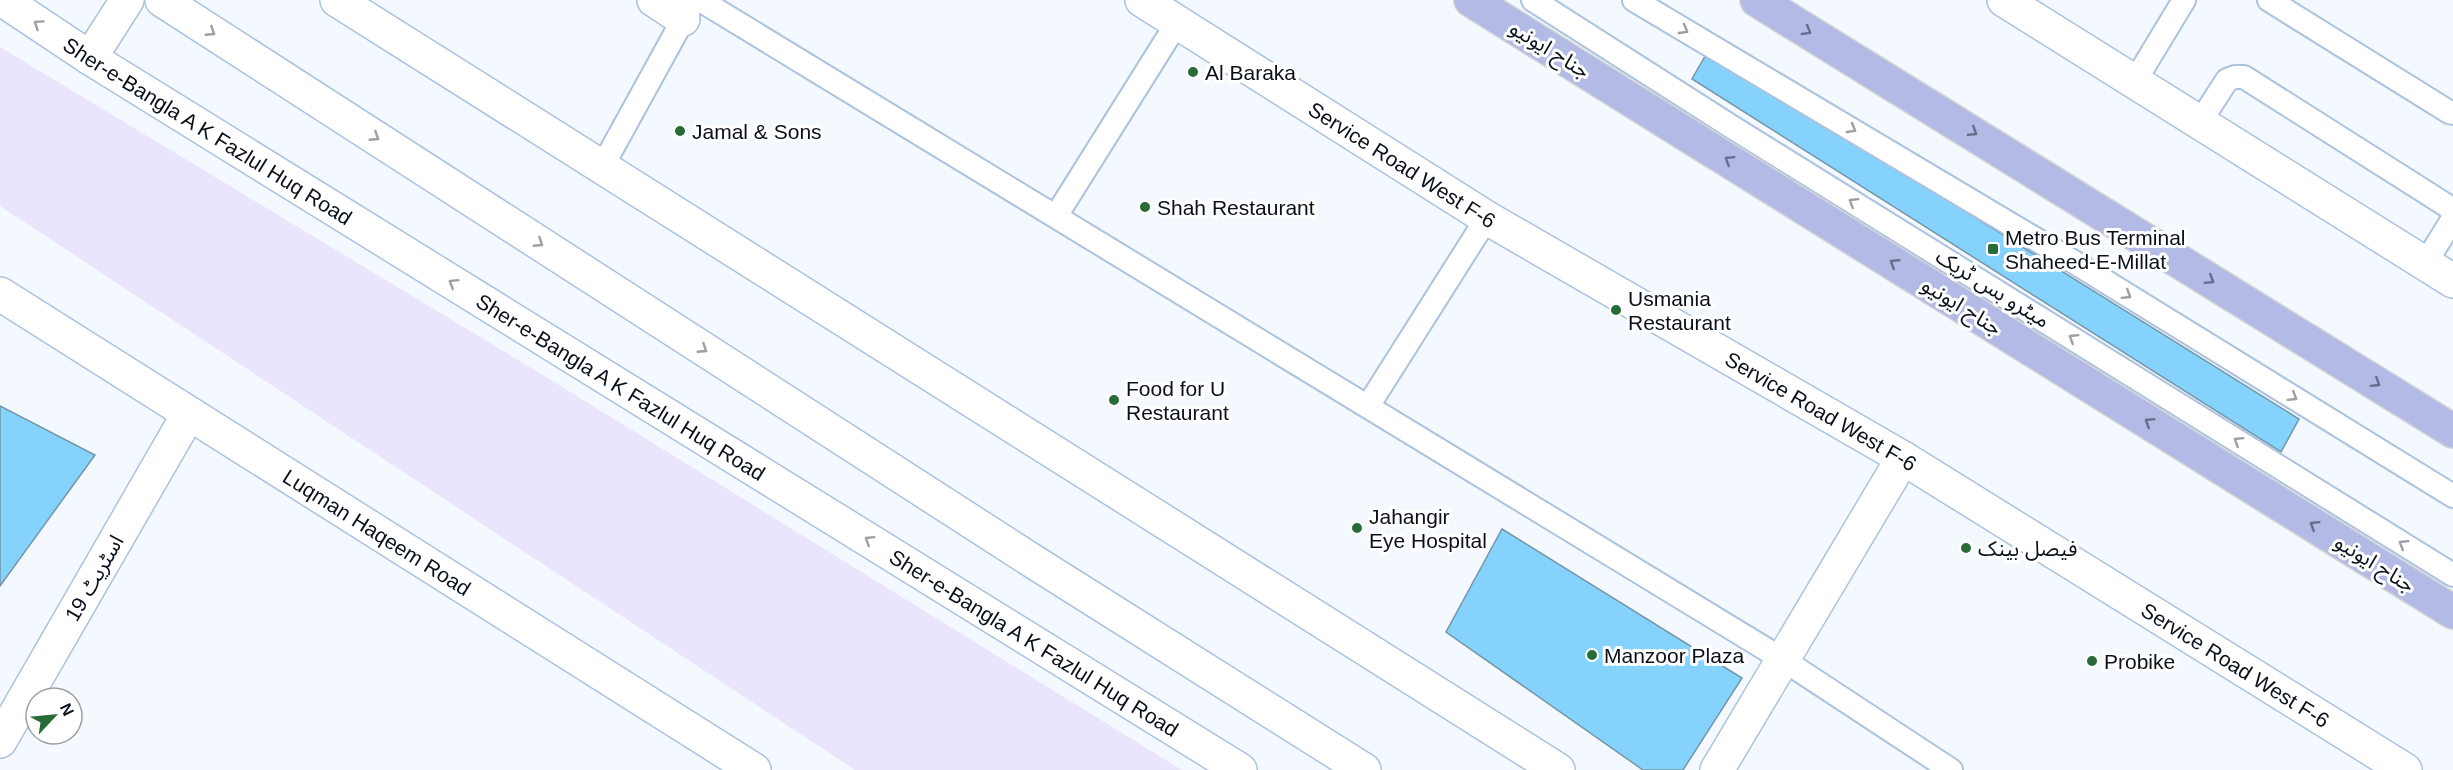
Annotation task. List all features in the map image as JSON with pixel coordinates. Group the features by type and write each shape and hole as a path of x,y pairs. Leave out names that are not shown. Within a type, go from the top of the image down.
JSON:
{"main road":[{"name":"جناح ایونیو","path":"1471,0 2453,612"},
{"path":"1757,0 2453,431"}],"street":[{"name":"Sher-e-Bangla A K Fazlul Huq Road","path":"3,0 90,58 1240,770"},
{"path":"90,58 127,0"},
{"path":"162,0 1030,560 1364,770"},
{"path":"337,0 1558,770"},
{"path":"654,0 692,6"},
{"name":"Service Road West F-6","path":"1142,0 1487,218 1903,458 2405,770"},
{"path":"2004,0 2453,281"},
{"name":"Luqman Haqeem Road","path":"0,294 188,415 754,770"},
{"name":"اسٹریٹ 19","path":"0,741 188,415"},
{"path":"1717,770 1903,458"}],"lane":[{"name":"میٹرو بس ٹریک","path":"1533,0 1732,127 2453,575"},
{"path":"1634,0 2074,262 2453,496"},
{"path":"2135,81 2184,0"},
{"path":"2269,0 2453,113"},
{"path":"602,166 692,6 1056,216 1782,659 1951,770"},
{"path":"1056,216 1177,23"},
{"path":"2200,122 2227,80 2235,77 2244,78 2351,145 2449,207 2452,220 2426,264"},
{"path":"1368,406 1487,218"}],"shaded area":[{"path":"0,47 538,372 1182,770 855,770 0,206"}],"building":[{"name":"Metro Bus Terminal Shaheed-E-Millat","path":"1708,51 2299,419 2281,452 1692,79"},
{"path":"0,406 95,455 0,586"},
{"name":"Manzoor Plaza","path":"1502,529 1742,678 1683,770 1643,770 1446,632"}],"place":[{"name":"Al Baraka","path":"1193,72"},
{"name":"Jamal & Sons","path":"680,131"},
{"name":"Shah Restaurant","path":"1145,207"},
{"name":"Metro Bus Terminal Shaheed-E-Millat","path":"1993,249"},
{"name":"Usmania Restaurant","path":"1616,310"},
{"name":"Food for U Restaurant","path":"1114,400"},
{"name":"Jahangir Eye Hospital","path":"1357,528"},
{"name":"فیصل بینک","path":"1966,548"},
{"name":"Manzoor Plaza","path":"1592,655"},
{"name":"Probike","path":"2092,661"}]}
